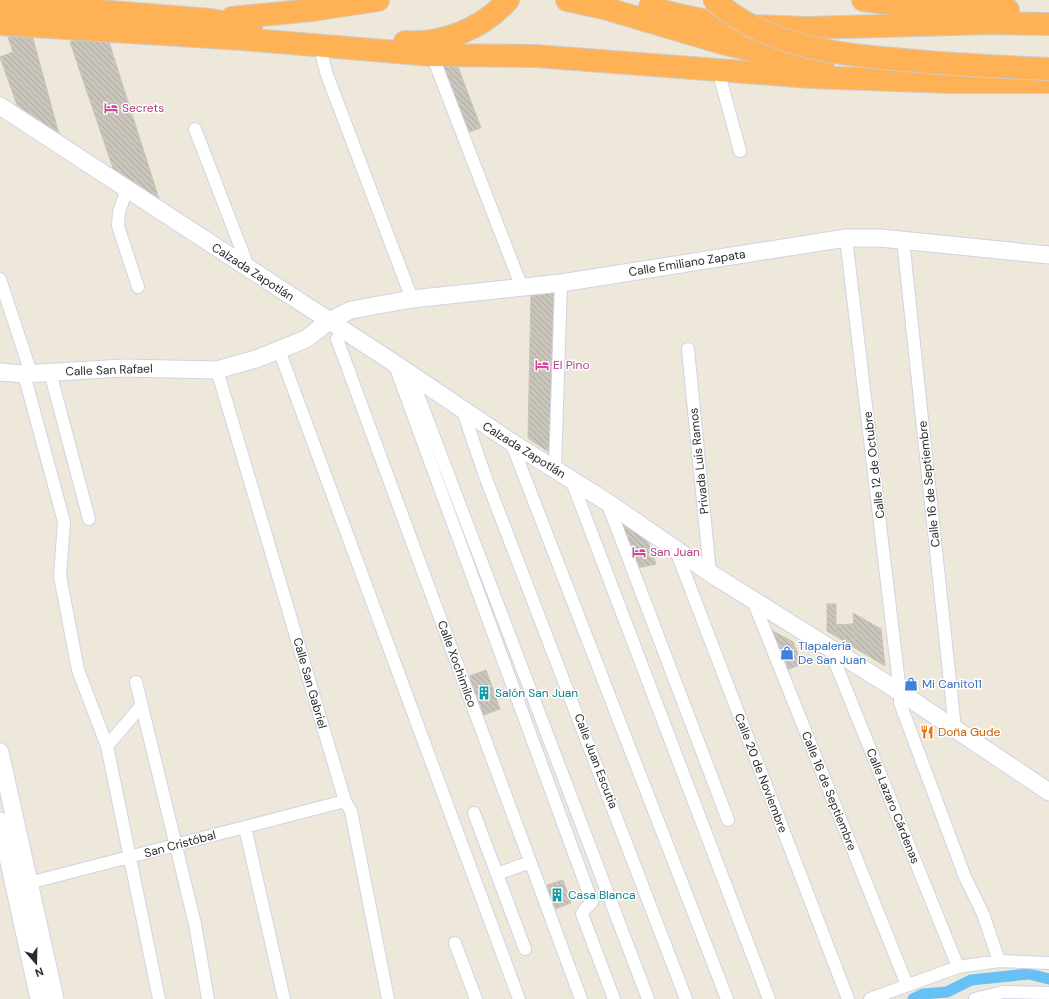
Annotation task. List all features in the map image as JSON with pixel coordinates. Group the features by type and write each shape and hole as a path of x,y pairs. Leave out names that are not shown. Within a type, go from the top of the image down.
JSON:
{"highway":[{"path":"211,20 312,10 378,0"},
{"path":"0,3 211,20 241,26 411,42 439,39 463,32 484,22 508,0"},
{"path":"567,0 604,8 722,43 820,67 1027,82"},
{"path":"626,0 674,14 726,25 807,28 992,23 1049,24"},
{"path":"714,0 744,22 772,36 809,48 853,56 992,67 1049,69"},
{"path":"863,0 902,5 1003,5 1049,13"},
{"path":"0,17 124,22 161,16"},
{"path":"0,24 319,45 432,55 535,56 810,77 950,82 1049,82"}],"street":[{"path":"319,45 327,75 412,300"},
{"path":"432,55 522,288"},
{"path":"718,70 740,151"},
{"name":"Calzada Zapotlán","path":"0,106 249,270 394,363 463,411 607,502 710,573 751,597 900,692 1049,792"},
{"path":"195,129 249,270"},
{"path":"127,189 119,212 118,226 138,287"},
{"name":"Calle Emiliano Zapata","path":"280,350 306,339 329,321 351,310 412,300 561,283 846,238 880,238 1049,255"},
{"name":"Calle 12 de Octubre","path":"846,238 900,702 904,717 965,877 982,914 999,961"},
{"name":"Calle 16 de Septiembre","path":"902,240 955,729"},
{"path":"0,280 28,374 64,522 60,576 78,670 107,746 159,999"},
{"path":"554,469 561,283"},
{"name":"Calle Xochimilco","path":"343,331 337,339 581,999"},
{"name":"Privada Luis Ramos","path":"688,349 710,573"},
{"path":"280,350 519,999"},
{"name":"Calle San Rafael","path":"0,372 28,374 123,368 217,370 256,359 280,350"},
{"path":"394,363 592,902 582,914 614,999"},
{"name":"Calle San Gabriel","path":"217,370 345,801 351,812 388,999"},
{"path":"50,372 89,519"},
{"path":"410,374 648,999"},
{"name":"Calle Juan Escutia","path":"463,411 488,483 686,999"},
{"path":"511,442 727,999"},
{"path":"571,480 770,999"},
{"path":"607,502 728,820"},
{"name":"Calle 20 de Noviembre","path":"675,548 848,999"},
{"name":"Calle 16 de Septiembre","path":"751,597 907,985"},
{"name":"Calle Lazaro Cárdenas","path":"828,646 958,967"},
{"path":"136,682 196,924 208,999"},
{"path":"107,746 142,705"},
{"path":"0,752 16,877 39,999"},
{"name":"San Cristóbal","path":"16,877 129,858 345,801"},
{"path":"474,813 525,949"},
{"path":"0,821 16,877 55,999"},
{"path":"245,827 284,999"},
{"path":"497,874 530,862"},
{"path":"455,943 476,999"},
{"path":"870,999 958,967 999,961 1049,963"},
{"path":"975,999 1003,992 1049,993"}],"building":[{"path":"7,34 32,35 59,134 17,105 0,57 13,52"},
{"name":"Secrets","path":"79,38 99,41 108,39 161,205 115,174 70,42"},
{"path":"442,67 458,67 481,128 466,133"},
{"name":"El Pino","path":"556,290 553,455 528,438 531,292"},
{"name":"San Juan","path":"614,519 647,540 656,564 633,569"},
{"path":"827,604 836,604 836,625 854,624 853,613 881,629 885,666 827,631"},
{"path":"854,624 856,648 837,636 836,625"},
{"name":"Tlapalería De San Juan","path":"766,627 793,642 802,664 784,671"},
{"name":"Salón San Juan","path":"486,670 500,709 481,716 467,677"},
{"name":"Casa Blanca","path":"563,880 571,903 552,910 544,886"}],"waterway":[{"path":"913,999 923,994 947,992 971,980 1029,974 1049,979"}],"place":[{"name":"Secrets","path":"111,108"},
{"name":"El Pino","path":"542,365"},
{"name":"San Juan","path":"639,552"},
{"name":"Tlapalería De San Juan","path":"787,653"},
{"name":"Mi Canito11","path":"911,684"},
{"name":"Salón San Juan","path":"484,693"},
{"name":"Doña Gude","path":"927,732"},
{"name":"Casa Blanca","path":"557,895"}]}
